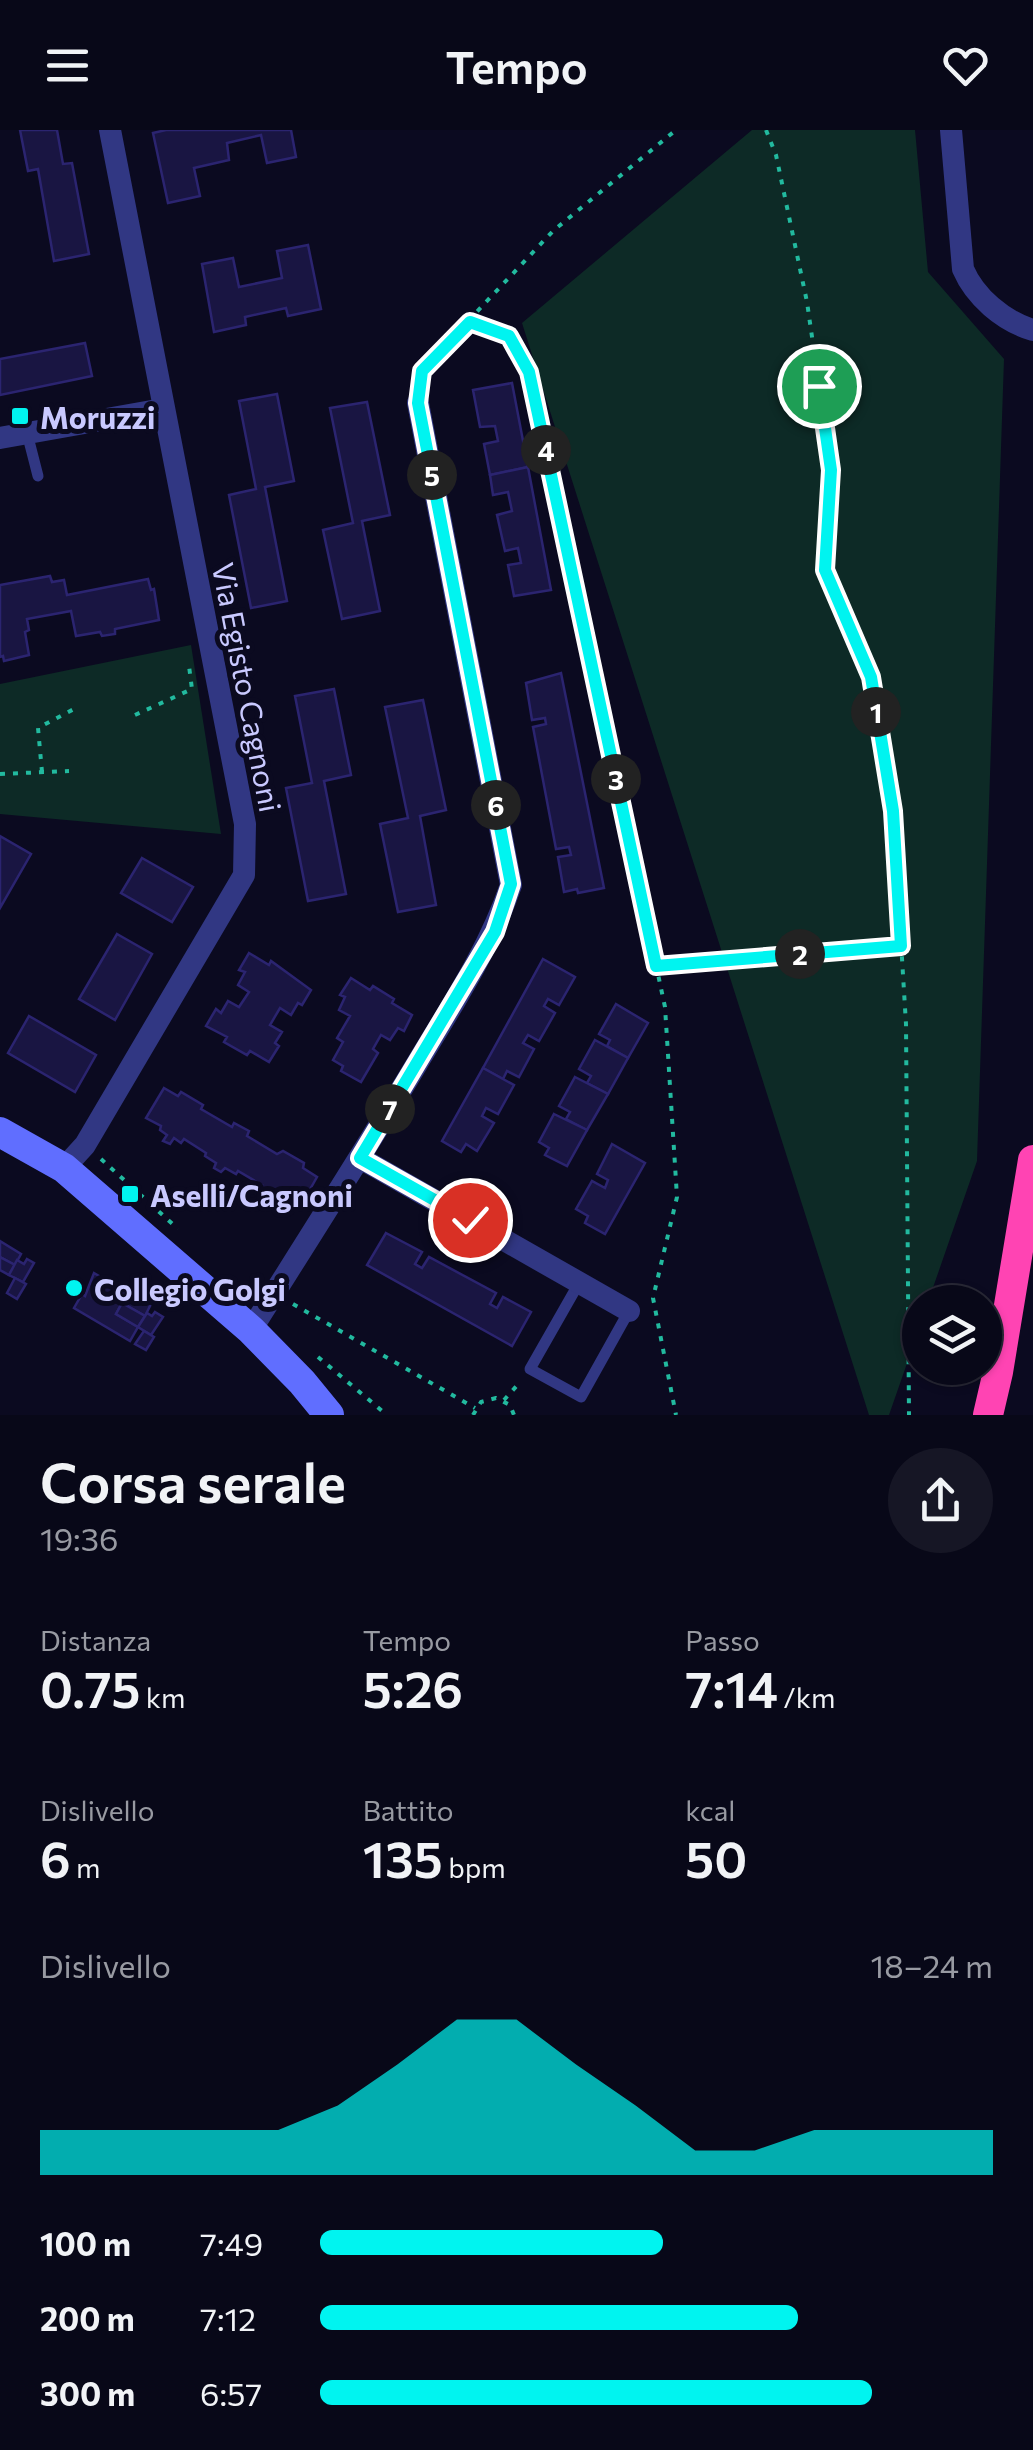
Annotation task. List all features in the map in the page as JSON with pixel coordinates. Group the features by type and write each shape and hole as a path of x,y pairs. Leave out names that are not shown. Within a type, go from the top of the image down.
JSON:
{"highway":[{"path":"988,1415 1033,1160"}],"street":[{"name":"Via Egisto Cagnoni","path":"64,1168 85,1145 244,875 245,824 110,130"},
{"path":"951,130 963,268 973,287 993,308 1014,323 1033,330"},
{"path":"251,1330 487,946 511,884 418,403"},
{"path":"0,438 163,409"},
{"path":"0,1132 64,1168 251,1330 329,1415"},
{"path":"360,1158 629,1311"},
{"path":"302,1382 343,1415"}],"lane":[{"path":"27,433 38,476"},
{"path":"579,1282 530,1369 581,1397 629,1311"}],"path":[{"path":"418,403 422,371 552,231 676,130"},
{"path":"766,130 776,155 807,302 831,470 825,570 871,677 893,811 906,1024 908,1415"},
{"path":"470,322 509,336 529,372 665,1007 677,1197 653,1298 676,1415"},
{"path":"134,715 192,688 189,659 211,654"},
{"path":"42,772 38,728 74,709"},
{"path":"0,774 70,770"},
{"path":"656,966 901,946"},
{"path":"274,1293 474,1412 488,1398 504,1400 514,1415"},
{"path":"504,1400 530,1369"}],"green space":[{"path":"752,130 915,130 928,272 1004,359 977,1161 934,1285 902,1285 902,1378 889,1415 869,1415 522,323"},
{"path":"191,645 221,834 0,814 0,684"}],"building":[{"path":"20,130 57,130 63,164 72,163 89,254 54,261 38,169 28,171"},
{"path":"291,130 296,157 267,163 261,135 227,143 229,160 194,168 200,196 168,203 153,133"},
{"path":"308,245 321,309 288,316 286,308 245,317 246,325 214,332 202,264 233,258 239,287 282,278 277,251"},
{"path":"85,343 92,376 0,395 0,359"},
{"path":"512,383 528,467 490,475 484,444 498,441 495,426 480,427 473,390"},
{"path":"277,394 294,481 265,487 287,601 251,608 229,495 256,489 239,401"},
{"path":"367,402 390,515 362,521 380,611 342,619 323,530 353,523 330,408"},
{"path":"528,467 551,590 514,596 508,565 521,563 518,548 505,551 497,515 512,511 508,492 493,495 490,475"},
{"path":"50,576 52,582 64,580 67,595 148,579 151,590 154,589 159,620 115,629 115,634 76,636 71,611 27,619 29,655 4,661 0,657 0,585"},
{"path":"561,673 604,888 578,893 577,889 564,892 558,857 571,855 569,847 556,849 533,727 546,724 545,718 532,720 526,683"},
{"path":"334,689 351,775 324,781 346,894 308,901 286,788 312,783 295,696"},
{"path":"423,700 446,810 420,816 436,905 398,912 380,824 408,818 385,707"},
{"path":"0,836 31,854 0,908"},
{"path":"142,858 193,887 172,922 121,893"},
{"path":"117,934 152,954 115,1020 79,999"},
{"path":"249,953 269,965 271,961 311,990 291,1015 280,1008 270,1025 282,1032 269,1062 224,1042 227,1037 206,1026 216,1009 221,1013 228,1001 239,1007 249,992 238,985 245,972 239,970"},
{"path":"543,959 575,977 559,1005 548,999 544,1006 555,1013 539,1041 528,1035 523,1043 534,1049 519,1077 507,1071 503,1079 483,1068"},
{"path":"351,978 370,990 373,986 412,1015 404,1031 398,1028 390,1040 381,1035 373,1049 378,1053 361,1082 341,1071 343,1066 333,1060 343,1042 337,1038 350,1016 339,1010 345,997 340,995"},
{"path":"616,1004 648,1023 628,1058 607,1046 610,1040 599,1034"},
{"path":"29,1016 96,1055 75,1092 8,1053"},
{"path":"595,1040 628,1058 608,1094 587,1083 591,1076 579,1069"},
{"path":"483,1068 514,1085 498,1114 486,1108 482,1116 494,1123 477,1151 466,1144 461,1152 442,1141"},
{"path":"575,1077 608,1094 587,1130 566,1119 570,1112 559,1106"},
{"path":"164,1088 178,1096 181,1092 232,1127 234,1123 249,1131 247,1136 277,1154 283,1151 304,1163 303,1168 317,1177 300,1207 275,1197 268,1201 262,1185 238,1171 236,1174 214,1168 216,1163 206,1153 184,1139 181,1143 174,1138 170,1144 163,1141 167,1135 160,1130 161,1126 146,1118"},
{"path":"554,1114 587,1130 567,1166 545,1155 549,1148 539,1142"},
{"path":"612,1144 645,1163 605,1234 585,1223 588,1216 576,1209 592,1181 605,1188 608,1180 597,1174"},
{"path":"386,1233 422,1252 415,1264 422,1268 429,1257 496,1293 490,1304 497,1308 503,1297 531,1312 512,1346 367,1265"},
{"path":"0,1241 21,1254 15,1265 0,1257"},
{"path":"0,1257 15,1265 9,1275 0,1270"},
{"path":"27,1259 34,1263 23,1282 9,1275 17,1260 24,1264"},
{"path":"94,1273 150,1306 145,1316 122,1303 116,1314 138,1327 130,1341 74,1308 82,1294 85,1296"},
{"path":"15,1278 26,1284 17,1299 7,1293"},
{"path":"122,1303 145,1316 138,1327 116,1314"},
{"path":"155,1312 163,1317 151,1335 138,1327 147,1313 152,1316"},
{"path":"144,1331 154,1337 146,1350 135,1344"}],"place":[{"name":"Moruzzi","path":"20,416"},
{"name":"Aselli/Cagnoni","path":"130,1194"},
{"name":"Collegio Golgi","path":"74,1288"}],"route":[{"path":"470,1220 360,1158 495,932 511,884 418,403 422,371 470,322 509,336 529,372 656,966 901,946 893,811 871,677 825,570 831,470 819,386"}]}
